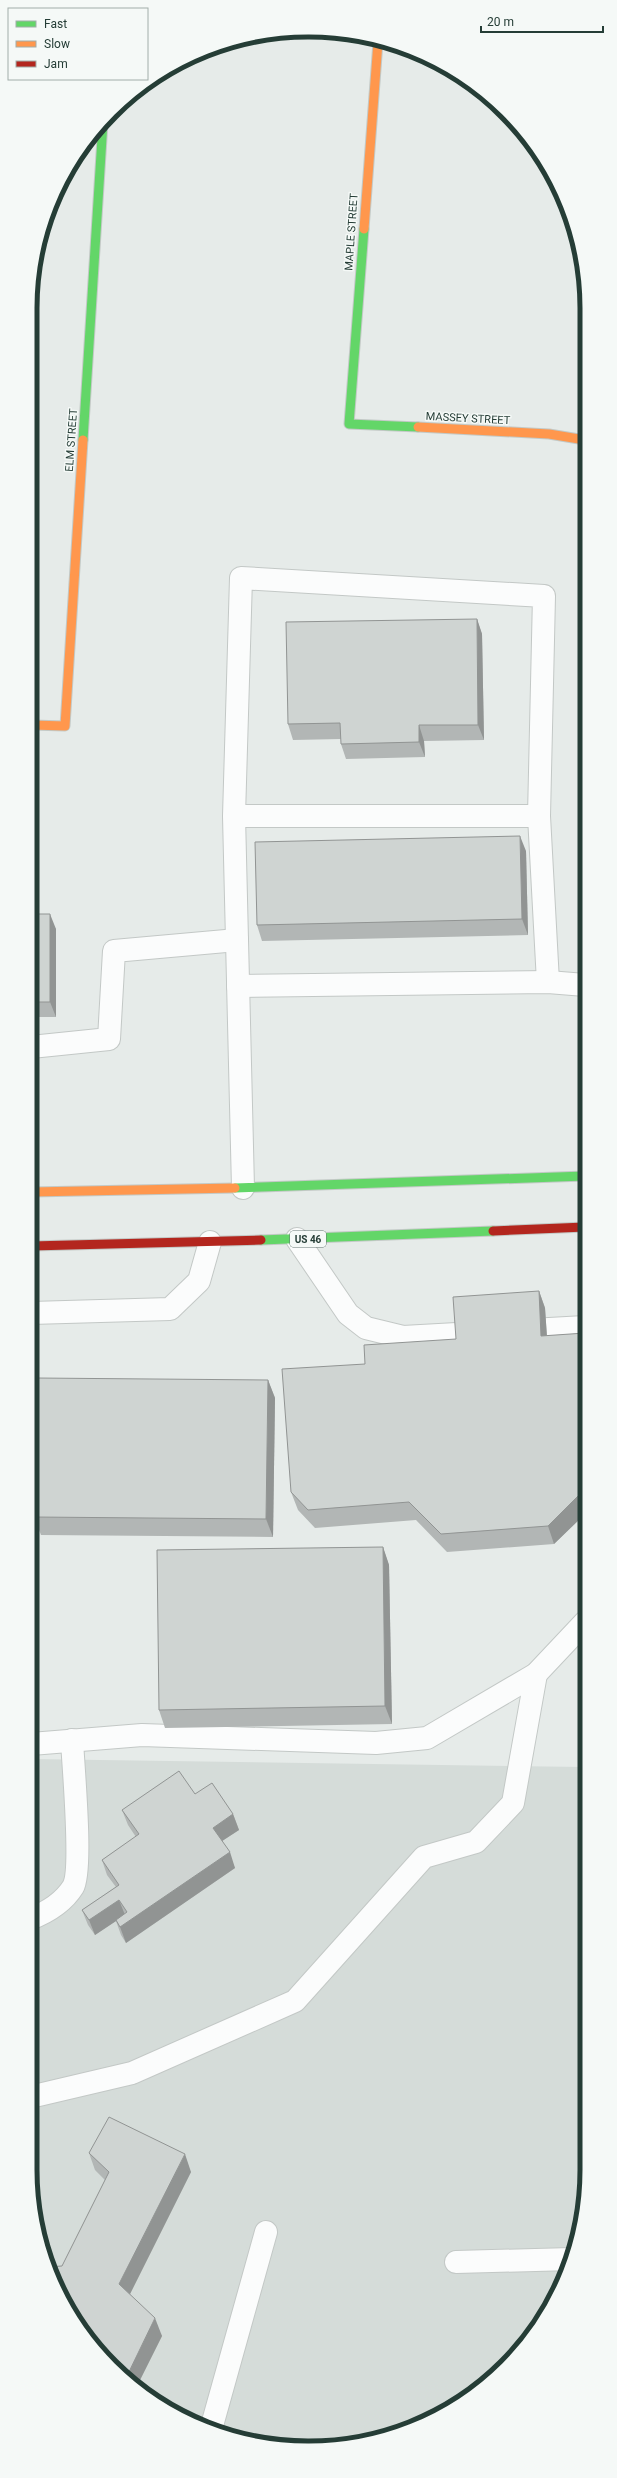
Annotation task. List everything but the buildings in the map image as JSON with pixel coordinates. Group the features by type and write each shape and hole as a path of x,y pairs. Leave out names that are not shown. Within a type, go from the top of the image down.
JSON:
{"main road":[{"name":"MAPLE STREET","path":"349,424 378,46"},
{"name":"ELM STREET","path":"37,725 65,726 102,131"},
{"name":"MASSEY STREET","path":"349,424 549,434 580,439"},
{"path":"37,1192 243,1188 580,1176"},
{"name":"US 46","path":"37,1246 210,1242 580,1227"}],"street":[{"path":"243,1188 234,816 241,578 544,596 540,816 548,982"},
{"path":"234,816 540,816"},
{"path":"37,1046 109,1039 114,951 237,940"},
{"path":"238,986 548,982 580,985"},
{"path":"297,1239 348,1314 366,1328 403,1337 580,1327"},
{"path":"37,1313 170,1309 199,1281 210,1242"},
{"path":"37,1743 142,1735 376,1743 427,1738 536,1674 580,1627"},
{"path":"37,2096 132,2073 295,2001 424,1857 476,1842 513,1803 536,1674"},
{"path":"37,1916 52,1910 74,1886 77,1852 72,1740"},
{"path":"213,2423 266,2232"},
{"path":"456,2262 565,2259"}],"shaded area":[{"path":"37,1759 580,1767 580,2170 578,2205 575,2222 566,2257 552,2290 524,2335 513,2349 488,2374 444,2405 396,2427 344,2439 308,2441 273,2439 238,2432 221,2427 188,2413 143,2385 129,2374 104,2349 73,2305 51,2257 39,2205 37,2170"}],"traffic: fast":[{"path":"83,440 102,131"},
{"path":"364,229 349,424 418,427"},
{"path":"235,1188 580,1176"},
{"path":"261,1240 493,1231"}],"traffic: slow":[{"path":"364,229 378,46"},
{"path":"418,427 549,434 580,439"},
{"path":"37,725 65,726 83,440"},
{"path":"37,1192 235,1188"}],"traffic: jam":[{"path":"493,1231 580,1227"},
{"path":"37,1246 261,1240"}]}
